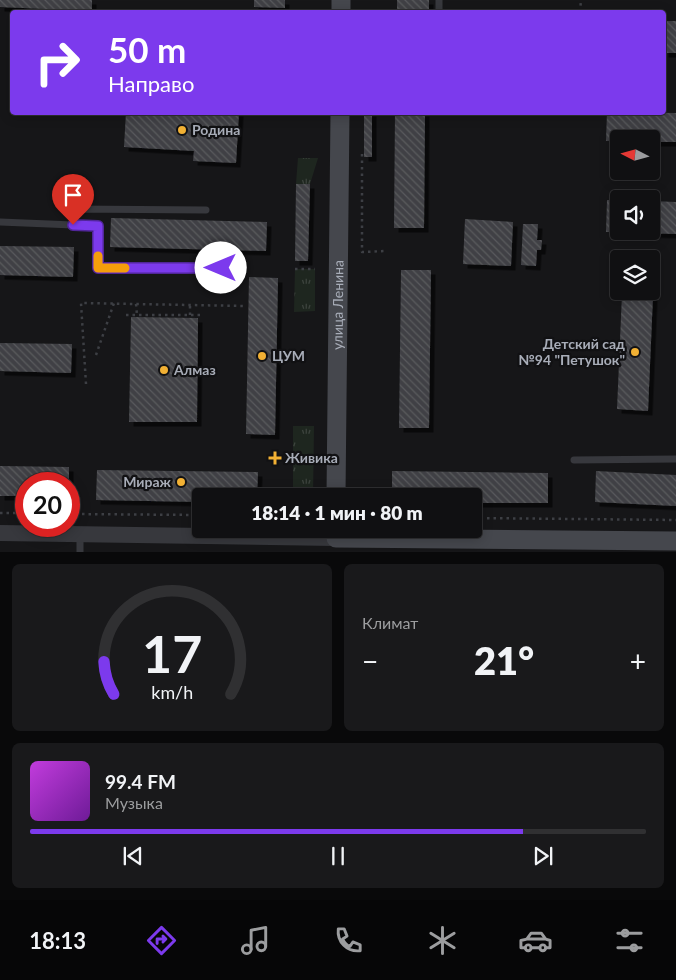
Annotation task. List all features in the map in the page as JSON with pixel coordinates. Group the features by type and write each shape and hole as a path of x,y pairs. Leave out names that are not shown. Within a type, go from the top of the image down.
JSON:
{"main road":[{"name":"улица Ленина","path":"336,488 340,115"},
{"path":"336,540 676,541"}],"street":[{"path":"0,533 15,533"},
{"path":"80,534 336,540"}],"lane":[{"path":"73,225 73,208 206,210"},
{"path":"0,222 98,226 98,268 221,268"},
{"path":"574,460 676,458"},
{"path":"80,537 80,552"}],"path":[{"path":"362,154 362,252 386,251"},
{"path":"295,269 315,269"},
{"path":"86,384 81,303 244,306"},
{"path":"96,355 114,304"},
{"path":"136,304 136,315"},
{"path":"190,305 190,315"},
{"path":"126,314 200,315"},
{"path":"0,513 15,513"},
{"path":"80,514 192,515"},
{"path":"482,518 676,520"}],"green space":[{"path":"298,158 318,158 310,184 296,184"},
{"path":"295,269 315,269 315,311 294,312"},
{"path":"293,426 314,426 313,488 293,488"}],"building":[{"path":"0,0 92,0 92,10 0,7"},
{"path":"254,0 285,0 285,8 254,7"},
{"path":"397,0 429,0 429,10 397,10"},
{"path":"666,21 676,21 676,53 666,53"},
{"path":"666,113 676,113 676,142 660,142 660,130 610,130 610,141 606,141 607,115 666,115"},
{"name":"Родина","path":"126,115 239,115 236,163 193,161 194,151 124,147"},
{"path":"364,115 372,115 372,157 364,157"},
{"path":"395,115 425,115 424,228 394,228"},
{"path":"296,184 310,184 308,261 295,261"},
{"path":"607,200 610,200 610,232 606,232"},
{"path":"660,201 676,202 676,234 660,234"},
{"path":"111,218 267,222 266,251 110,247"},
{"path":"465,219 513,222 511,266 463,264"},
{"path":"523,224 538,224 537,240 542,240 541,250 537,250 536,266 521,265"},
{"path":"0,246 74,247 73,277 0,275"},
{"path":"401,270 431,270 429,428 399,428"},
{"path":"249,277 278,278 275,435 246,434"},
{"name":"Детский сад №94 \"Петушок\"","path":"622,300 653,300 648,411 617,409"},
{"name":"Алмаз","path":"131,317 198,318 197,422 129,422"},
{"path":"0,343 72,344 71,373 0,371"},
{"path":"0,466 69,467 69,472 15,472 15,496 0,496"},
{"path":"97,470 258,472 257,488 192,488 192,502 96,500"},
{"path":"392,471 548,473 548,503 482,503 482,488 392,488"},
{"path":"596,471 676,475 676,506 595,502"}],"slow traffic":[{"path":"98,256 98,268 125,268"}],"place":[{"name":"Родина","path":"182,130"},
{"name":"Детский сад №94 \"Петушок\"","path":"635,352"},
{"name":"ЦУМ","path":"262,356"},
{"name":"Алмаз","path":"164,370"},
{"name":"Живика","path":"275,458"},
{"name":"Мираж","path":"181,482"}],"route":[{"path":"73,225 98,226 98,268 221,268"}]}
